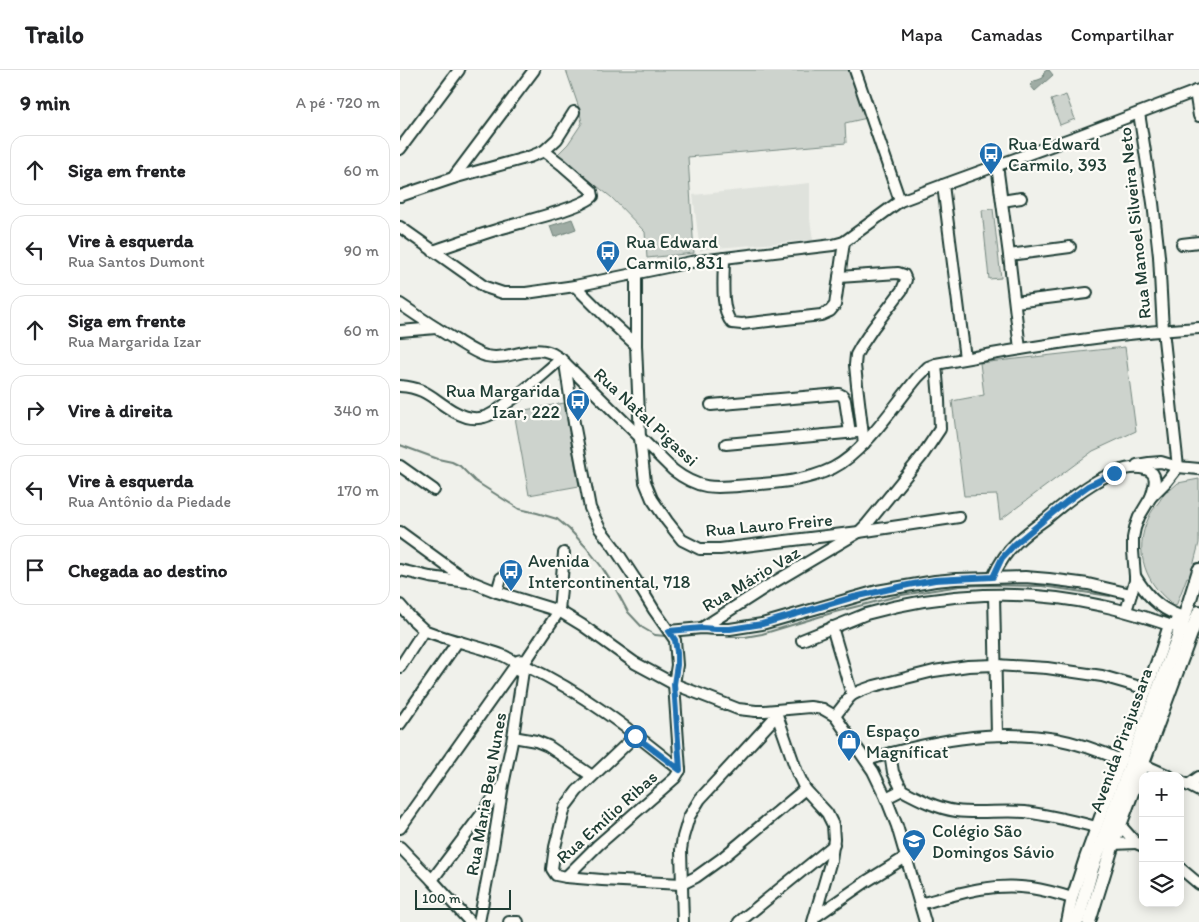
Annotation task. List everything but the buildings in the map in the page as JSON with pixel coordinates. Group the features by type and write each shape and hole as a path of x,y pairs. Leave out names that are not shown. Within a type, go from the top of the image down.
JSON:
{"main road":[{"name":"Avenida Pirajussara","path":"1077,922 1092,869 1199,570"},
{"name":"Avenida Pirajussara","path":"1089,922 1113,844 1142,764 1179,628 1199,612"}],"street":[{"path":"400,149 460,70"},
{"path":"453,178 534,70"},
{"path":"855,70 900,201"},
{"path":"400,227 485,287 496,292 526,292 575,286 684,263 837,244 844,242 900,201 1197,91 1199,116"},
{"path":"400,196 544,151 557,139 574,112"},
{"name":"Rua Manoel Silveira Neto","path":"1139,113 1157,238 1163,330 1178,467"},
{"path":"432,250 581,204 593,196 592,191 544,151"},
{"path":"997,165 1020,349"},
{"path":"943,185 965,358"},
{"path":"1002,201 1020,198"},
{"path":"724,258 724,306 732,323 800,317 827,313 835,305 844,242"},
{"path":"1182,244 1199,242"},
{"path":"1009,255 1070,246"},
{"path":"839,277 898,273 904,276 906,280 902,290 873,328 856,355 855,365 864,444"},
{"name":"Rua Lauro Freire","path":"636,274 636,345 640,438 645,482 652,499 682,540 700,549 720,549 859,532 958,517"},
{"path":"575,286 636,345"},
{"path":"1015,302 1087,294"},
{"name":"Rua Natal Pigassi","path":"400,304 436,328 484,355 498,358 539,350 551,353 562,361 673,470 687,480 702,486 723,487 780,483 815,475 835,467 864,444 918,377 928,367 936,364"},
{"path":"400,331 436,328"},
{"path":"936,364 1020,349 1123,334 1199,328"},
{"path":"400,386 420,390 463,416 480,418 494,412 562,361 590,508 600,529 636,579 654,610 675,640 677,665 674,684 680,770"},
{"name":"Rua Mário Vaz","path":"702,628 766,587 859,532 922,456 940,429 936,364"},
{"path":"711,405 839,394 846,400 850,432"},
{"path":"726,444 862,432"},
{"path":"993,577 1002,558 1015,544 1066,502 1101,479 1129,468 1156,462 1199,469"},
{"path":"400,466 434,490"},
{"path":"1126,612 1135,576 1133,551 1135,528 1151,497 1178,467"},
{"path":"1129,468 1146,469 1153,474 1155,482 1151,497"},
{"path":"400,532 472,582 559,612 582,624 635,663 674,684 738,709 777,713 793,708 810,707 823,709 835,716 874,771 886,798 897,826 926,922"},
{"path":"559,612 564,553"},
{"path":"400,570 430,577 472,582"},
{"path":"802,640 866,614 896,606 953,597 994,595 1072,600 1104,606 1179,628 1178,615 1155,602 1146,593 1135,576"},
{"path":"669,631 702,628 730,629 762,624 854,597 935,580 1025,577 1088,584 1131,594"},
{"path":"497,592 501,578"},
{"path":"994,595 998,735"},
{"path":"400,605 424,630 506,656 521,666 541,673 582,698 680,770"},
{"name":"Rua Maria Beu Nunes","path":"479,922 513,737 521,666 559,612"},
{"path":"832,627 852,695"},
{"name":"Avenida Pirajussara","path":"1067,922 1072,898 1096,828 1147,689 1179,628"},
{"path":"400,667 424,630"},
{"path":"400,724 458,641"},
{"path":"835,716 852,695 874,686 934,671 968,666 996,665 1047,668 1102,676 1147,689"},
{"path":"400,828 459,743 521,666"},
{"path":"777,713 797,772 805,789 830,818 833,825 834,845 831,860 814,919"},
{"path":"683,922 681,850 689,818 700,799 777,713"},
{"path":"867,760 946,741 998,735 1023,735 1057,739 1098,750 1121,760"},
{"path":"513,737 536,741 548,746 592,776 635,736"},
{"path":"890,753 893,772 902,790 939,807 956,811 1026,812 1096,828"},
{"path":"1142,764 1160,772"},
{"name":"Rua Emílio Ribas","path":"592,776 576,791 562,815 552,869 556,875 566,877 674,778 680,770"},
{"path":"1184,783 1199,777"},
{"path":"1184,783 1199,791"},
{"path":"432,880 504,785"},
{"path":"566,877 682,884 696,877 721,859 805,789"},
{"path":"886,798 902,790"},
{"path":"1120,825 1139,843"},
{"path":"1113,844 1139,844"},
{"path":"738,922 834,845"},
{"path":"400,847 470,922"},
{"path":"814,919 867,881 906,857"},
{"path":"1184,871 1199,884"},
{"path":"920,904 976,889 1001,886 1033,888 1072,898"},
{"path":"509,922 518,922"}],"shaded area":[{"path":"566,70 851,70 867,118 845,123 846,143 688,157 694,253 647,258 645,232 611,197 557,155 568,144 582,123"},
{"path":"1047,70 1053,75 1035,91 1030,85 1034,81 1043,78 1044,72"},
{"path":"1066,95 1075,119 1060,125 1051,100"},
{"path":"810,183 810,219 813,240 705,249 700,251 693,195"},
{"path":"993,209 1001,278 989,279 982,210"},
{"path":"572,219 576,229 554,237 550,226"},
{"path":"1125,347 1136,431 1093,451 1000,520 997,495 964,496 952,401 984,395 980,363"},
{"path":"564,403 579,486 529,495 514,412"},
{"path":"1199,479 1199,543 1190,578 1187,577 1176,606 1157,589 1145,567 1142,555 1144,530 1151,513 1165,490 1169,491 1178,483"}],"waterway":[{"path":"400,445 460,466 475,481 519,509 557,519 586,547 601,566 628,612 643,628 655,635 665,636"},
{"path":"727,637 745,637 762,634 835,612 902,595 960,586 1042,586 1110,596"}],"place":[{"name":"Rua Edward Carmilo, 393","path":"991,175"},
{"name":"Rua Edward Carmilo, 831","path":"608,273"},
{"name":"Rua Margarida Izar, 222","path":"578,422"},
{"name":"Avenida Intercontinental, 718","path":"511,592"},
{"name":"Espaço Magníficat","path":"849,762"},
{"name":"Colégio São Domingos Sávio","path":"914,862"}],"route":[{"path":"635,736 680,770 674,684 677,652 675,640 669,631 702,628 730,629 762,624 877,591 935,580 993,577 1002,558 1015,544 1088,486 1114,473"}]}
